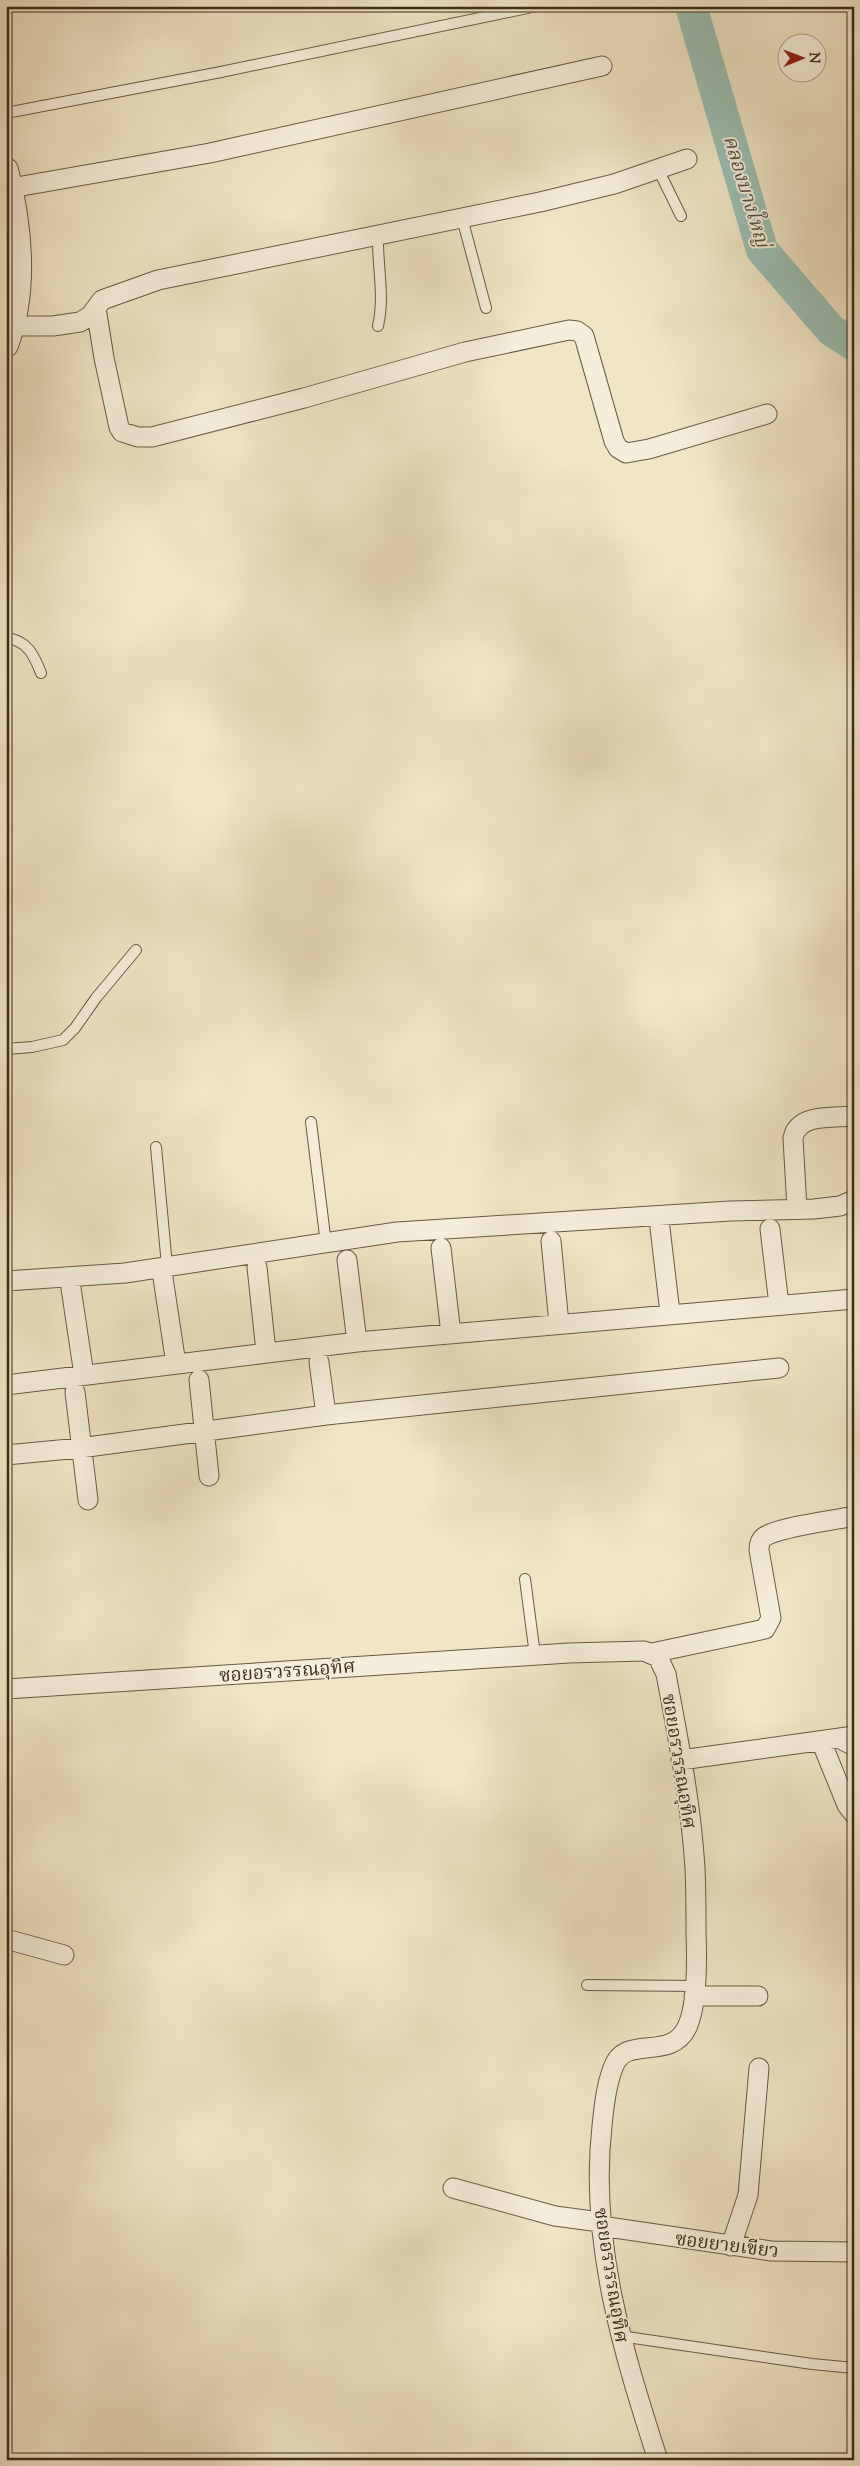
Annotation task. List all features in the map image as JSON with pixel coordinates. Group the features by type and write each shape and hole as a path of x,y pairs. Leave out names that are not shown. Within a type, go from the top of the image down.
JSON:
{"street":[{"path":"602,66 210,153 8,179 18,226 20,249 10,335 80,322 90,316 102,300 158,280 462,218 614,184 687,160"},
{"path":"96,308 104,358 119,427 122,432 138,437 152,437 304,398 466,352 569,330 577,331 584,336 614,441 618,448 626,453 649,449 767,414"},
{"path":"796,1209 793,1138 795,1129 802,1123 816,1119 854,1116"},
{"path":"6,1282 125,1273 165,1272 397,1232 840,1206 854,1200"},
{"path":"660,1228 670,1313"},
{"path":"770,1228 779,1305"},
{"path":"551,1241 559,1324"},
{"path":"441,1248 451,1334"},
{"path":"347,1260 357,1342"},
{"path":"257,1267 266,1352"},
{"path":"165,1272 176,1364"},
{"path":"72,1288 80,1383 80,1448 88,1500"},
{"path":"6,1385 80,1383 176,1364 357,1342 670,1313 854,1299"},
{"path":"319,1362 326,1415"},
{"path":"6,1455 80,1448 326,1415 779,1368"},
{"path":"199,1380 209,1476"},
{"path":"652,1653 765,1629 770,1624 771,1618 759,1550 759,1544 764,1537 775,1532 849,1517 854,1518"},
{"name":"ซอยอรวรรณอุทิศ","path":"6,1689 535,1655 644,1651 658,1657 666,1674 681,1760 695,1868 695,1991 689,2024 680,2038 672,2044 628,2051 619,2056 613,2066 604,2108 598,2161 600,2224 620,2336 658,2460"},
{"path":"681,1760 854,1736"},
{"path":"826,1740 847,1805 854,1814"},
{"path":"6,1940 64,1955"},
{"path":"695,1991 758,1996"},
{"path":"731,2246 748,2195 759,2068"},
{"name":"ซอยยายเขียว","path":"453,2188 555,2216 731,2246 771,2251 854,2252"}],"lane":[{"path":"6,113 221,72 537,6"},
{"path":"658,169 681,216"},
{"path":"462,218 486,308"},
{"path":"378,234 377,253 382,310 378,326"},
{"path":"6,638 14,639 33,651 41,673"},
{"path":"6,1049 32,1047 63,1040 75,1028 96,998 136,950"},
{"path":"310,1122 326,1244"},
{"path":"156,1147 165,1272"},
{"path":"525,1579 535,1655"},
{"path":"826,1740 854,1751"},
{"path":"587,1985 695,1991"},
{"path":"620,2336 812,2364 854,2368"}],"waterway":[{"name":"คลองบางใหญ่","path":"691,6 762,250 831,330 854,345"}]}
